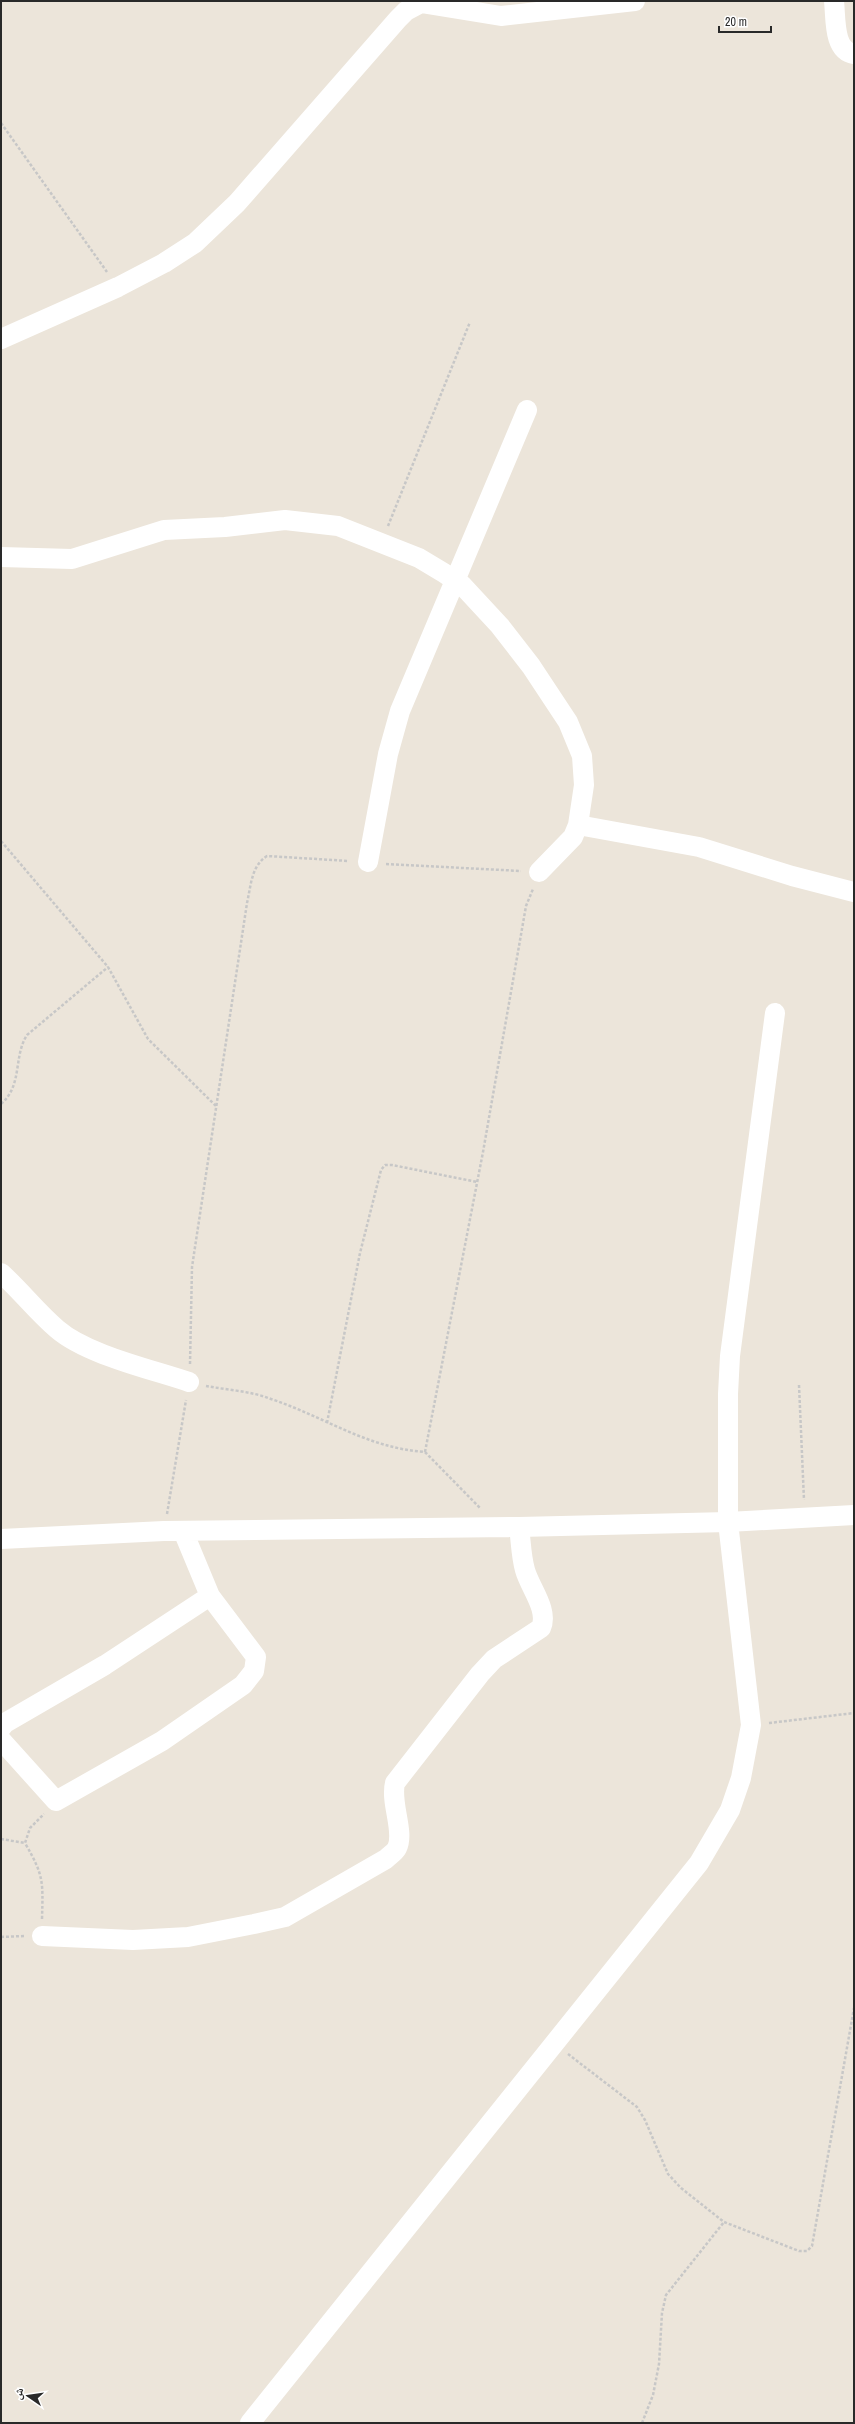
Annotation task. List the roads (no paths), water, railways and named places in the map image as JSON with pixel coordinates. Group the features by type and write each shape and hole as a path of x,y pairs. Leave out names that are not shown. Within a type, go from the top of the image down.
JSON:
{"street":[{"path":"1,339 118,287 164,263 195,243 237,203 383,38 398,19 414,5 427,3 484,15 501,16 636,1"},
{"path":"834,1 838,41 846,52 854,54"},
{"path":"368,862 392,735 454,580 527,410"},
{"path":"1,557 72,559 164,530 225,527 285,520 338,526 419,558 454,580 500,626 531,666 568,722 582,756 584,785 578,825 573,837 538,872"},
{"path":"578,825 699,847 792,876 854,892"},
{"path":"250,2423 555,2044 699,1862 730,1810 741,1778 751,1725 728,1522 730,1356 775,1013"},
{"path":"1,1273 57,1329 74,1341 97,1351 190,1382"},
{"path":"1,1539 173,1531 519,1527 728,1522 854,1516"},
{"path":"42,1936 141,1940 188,1937 254,1924 285,1917 386,1859 397,1848 399,1838 392,1793 395,1783 480,1674 494,1659 540,1628 544,1621 543,1613 526,1572 519,1527"},
{"path":"1,1740 56,1801 162,1741 244,1685 254,1671 256,1657 210,1596 173,1531"},
{"path":"1,1728 5,1723 105,1665 210,1596"}]}
